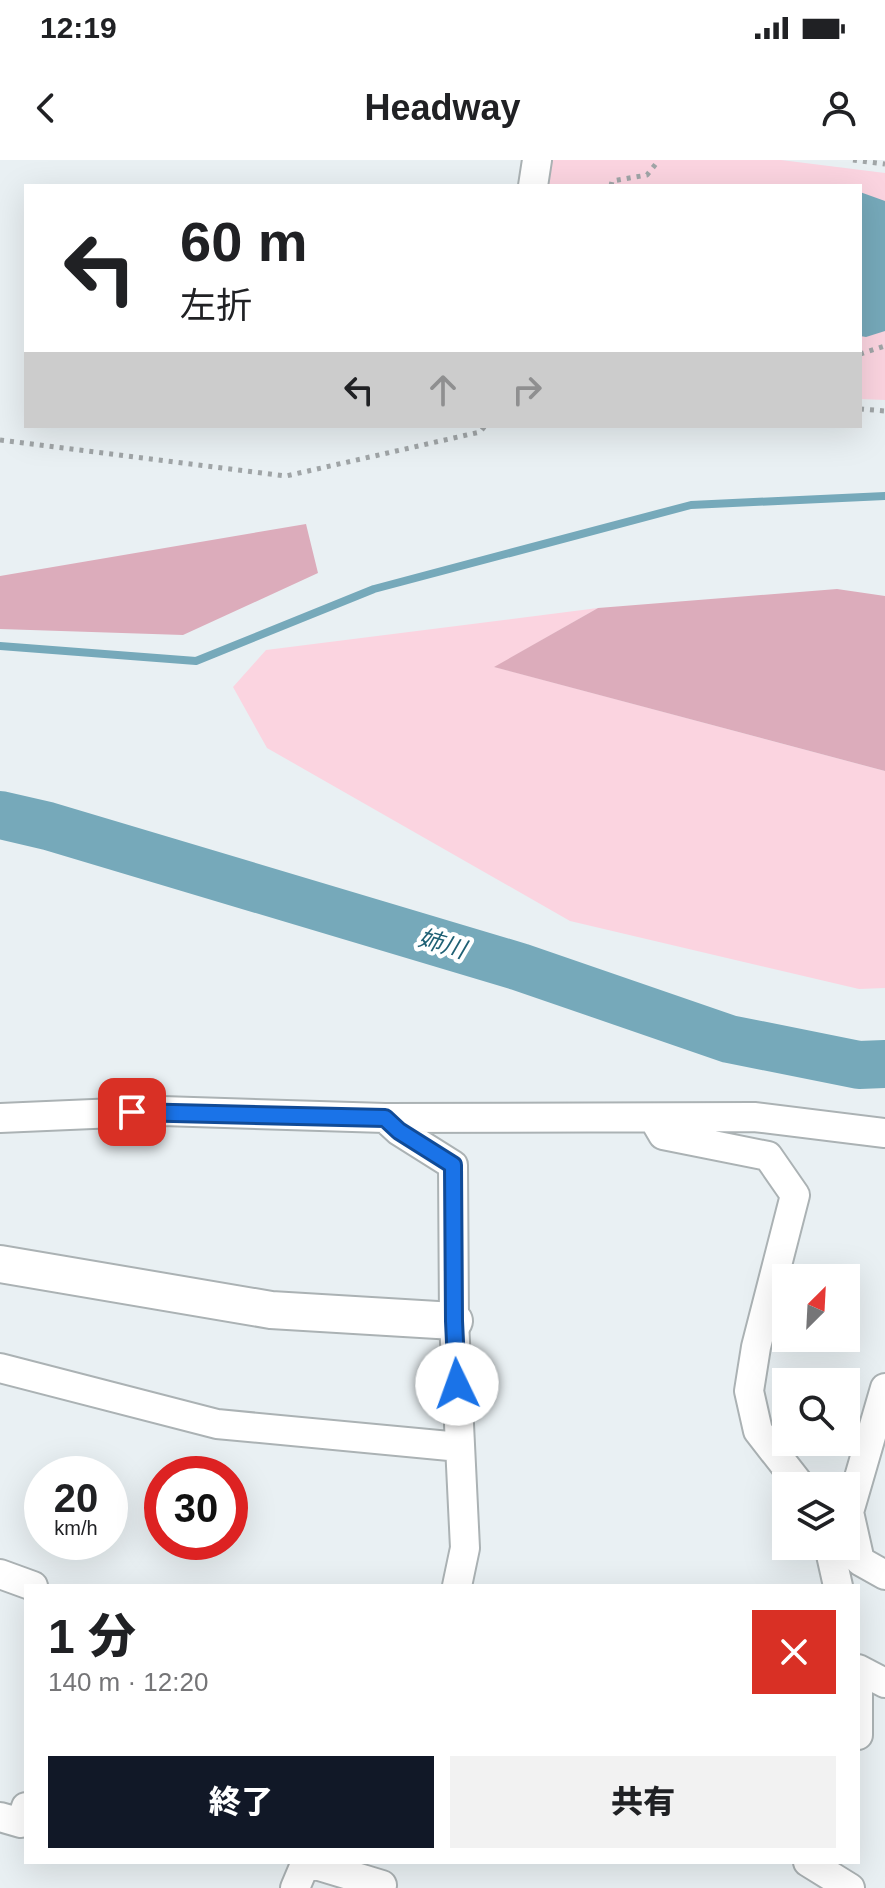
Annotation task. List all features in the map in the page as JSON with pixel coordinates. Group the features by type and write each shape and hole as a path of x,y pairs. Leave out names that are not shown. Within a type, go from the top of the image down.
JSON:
{"street":[{"path":"533,184 537,160"},
{"path":"0,1118 162,1111 385,1118 754,1117 885,1133"},
{"path":"385,1118 399,1131 453,1165 454,1321 465,1548 457,1584"},
{"path":"653,1118 663,1135 768,1156 795,1195 756,1347 749,1391 758,1431 790,1472"},
{"path":"1,1267 271,1310 454,1321"},
{"path":"0,1368 217,1424 460,1447"},
{"path":"885,1388 876,1448 849,1512 860,1561 885,1575"},
{"path":"832,1560 838,1584"},
{"path":"0,1574 28,1584"},
{"path":"860,1670 885,1683"},
{"path":"0,1817 21,1823 24,1813"},
{"path":"295,1888 305,1864"},
{"path":"316,1864 383,1878"},
{"path":"813,1869 850,1888"}],"path":[{"path":"611,184 612,181 647,175 659,160"},
{"path":"853,160 885,164"},
{"path":"862,353 885,346"},
{"path":"862,409 885,411"},
{"path":"0,440 286,476 480,432 483,428"}],"shaded area":[{"path":"546,160 781,160 885,173 885,400 862,399 862,184 543,184"},
{"path":"306,524 318,573 183,635 0,629 0,576"},
{"path":"837,589 885,596 885,771 494,667 598,608"},
{"path":"598,608 495,667 885,771 885,988 859,989 570,921 267,748 233,687 266,650"}],"water":[{"path":"862,193 885,201 885,331 862,336"}],"waterway":[{"path":"0,646 196,661 374,589 691,505 885,496"},
{"name":"姉川","path":"0,815 48,826 520,967 729,1039 859,1065 885,1064"}],"route":[{"path":"132,1112 385,1118 399,1131 453,1165 457,1384"}]}
